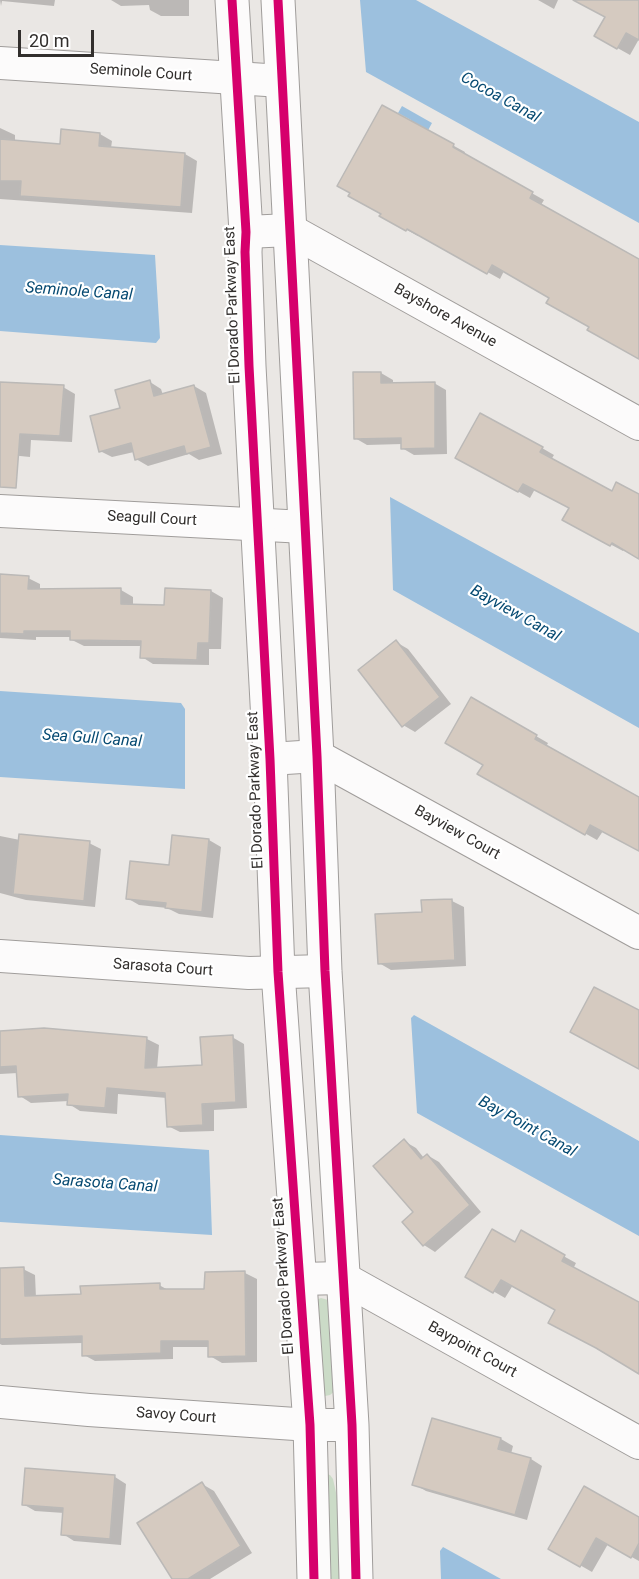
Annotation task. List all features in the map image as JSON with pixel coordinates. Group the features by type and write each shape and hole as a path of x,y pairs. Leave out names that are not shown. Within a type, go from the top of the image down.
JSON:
{"street":[{"name":"El Dorado Parkway East","path":"232,0 246,232 249,366 270,759 278,972 310,1425 314,1579"},
{"path":"278,0 317,756 325,971 352,1425 356,1579"},
{"name":"Seminole Court","path":"0,63 282,81"},
{"path":"246,232 290,230"},
{"name":"Bayshore Avenue","path":"290,230 639,424"},
{"name":"Seagull Court","path":"0,511 305,527"},
{"path":"270,759 317,756"},
{"name":"Bayview Court","path":"317,756 639,933"},
{"name":"Sarasota Court","path":"0,956 249,973 325,971"},
{"path":"299,1279 344,1278"},
{"name":"Baypoint Court","path":"344,1278 639,1443"},
{"name":"Savoy Court","path":"0,1402 310,1425 352,1425"}],"green space":[{"path":"321,1298 328,1300 335,1391 325,1396 320,1394 316,1300"},
{"path":"326,1474 333,1479 345,1533 346,1579 322,1579"}],"water":[{"name":"Cocoa Canal","path":"360,0 416,0 639,122 639,223 366,72"},
{"path":"402,106 432,123 420,145 402,136 411,120 398,113"},
{"name":"Seminole Canal","path":"0,245 155,255 160,338 156,343 0,331"},
{"name":"Bayview Canal","path":"390,497 639,633 639,728 393,590"},
{"name":"Sea Gull Canal","path":"0,691 181,703 185,709 185,789 0,777"},
{"name":"Bay Point Canal","path":"414,1015 639,1141 639,1236 417,1113 411,1018"},
{"name":"Sarasota Canal","path":"0,1135 209,1150 212,1235 0,1222"},
{"path":"443,1547 501,1579 441,1579 440,1551"}],"building":[{"path":"573,0 639,0 639,40 626,33 617,49 594,36 605,17"},
{"path":"382,105 454,144 453,147 533,192 530,198 639,259 639,359 587,330 589,327 546,303 549,298 492,265 487,274 379,216 381,214 348,196 350,193 337,186"},
{"path":"61,129 100,133 99,146 185,153 181,207 20,196 21,181 0,181 0,139 60,144"},
{"path":"353,372 381,372 381,383 435,382 435,448 401,449 401,438 354,439"},
{"path":"150,380 154,396 194,385 211,447 186,454 184,446 135,460 131,443 99,452 90,416 120,408 115,390"},
{"path":"0,382 64,385 60,436 20,434 16,488 0,487"},
{"path":"480,413 543,447 540,452 612,491 616,482 639,494 639,559 612,543 610,546 562,520 569,508 523,484 518,492 455,458"},
{"path":"0,574 29,576 28,589 121,588 121,604 164,605 165,588 211,590 209,643 198,643 197,660 140,658 141,641 70,640 70,631 0,633"},
{"path":"396,640 440,697 402,727 358,670"},
{"path":"471,697 537,735 535,739 639,797 639,851 590,825 585,835 477,774 483,765 445,743"},
{"path":"19,834 90,841 84,901 13,894"},
{"path":"172,835 209,839 202,912 165,908 166,903 126,899 130,861 169,865"},
{"path":"452,899 455,960 378,964 375,914 422,912 421,900"},
{"path":"594,987 639,1010 639,1069 570,1032"},
{"path":"44,1028 147,1037 145,1068 202,1065 200,1037 233,1035 236,1102 202,1104 203,1125 167,1127 165,1093 107,1088 105,1108 67,1105 68,1094 18,1097 16,1066 0,1067 0,1031"},
{"path":"404,1139 421,1159 427,1154 470,1205 423,1246 402,1222 413,1212 373,1166"},
{"path":"492,1229 515,1242 521,1230 565,1255 562,1261 639,1302 639,1374 548,1323 555,1310 501,1280 493,1293 465,1277"},
{"path":"24,1267 25,1296 81,1294 80,1286 160,1283 160,1289 204,1289 205,1272 245,1271 246,1356 208,1357 208,1341 161,1341 161,1353 82,1356 82,1336 0,1339 0,1268"},
{"path":"432,1418 501,1438 498,1449 531,1458 515,1515 412,1485"},
{"path":"25,1468 115,1475 110,1539 61,1535 63,1508 22,1505"},
{"path":"202,1482 241,1546 188,1579 172,1579 137,1523"},
{"path":"584,1486 639,1517 639,1543 631,1558 596,1538 580,1567 548,1549"}],"cycle path":[{"path":"232,0 246,232 249,366 270,759 278,972 310,1425 314,1579"},
{"path":"278,0 317,756 325,971 352,1425 356,1579"}]}
